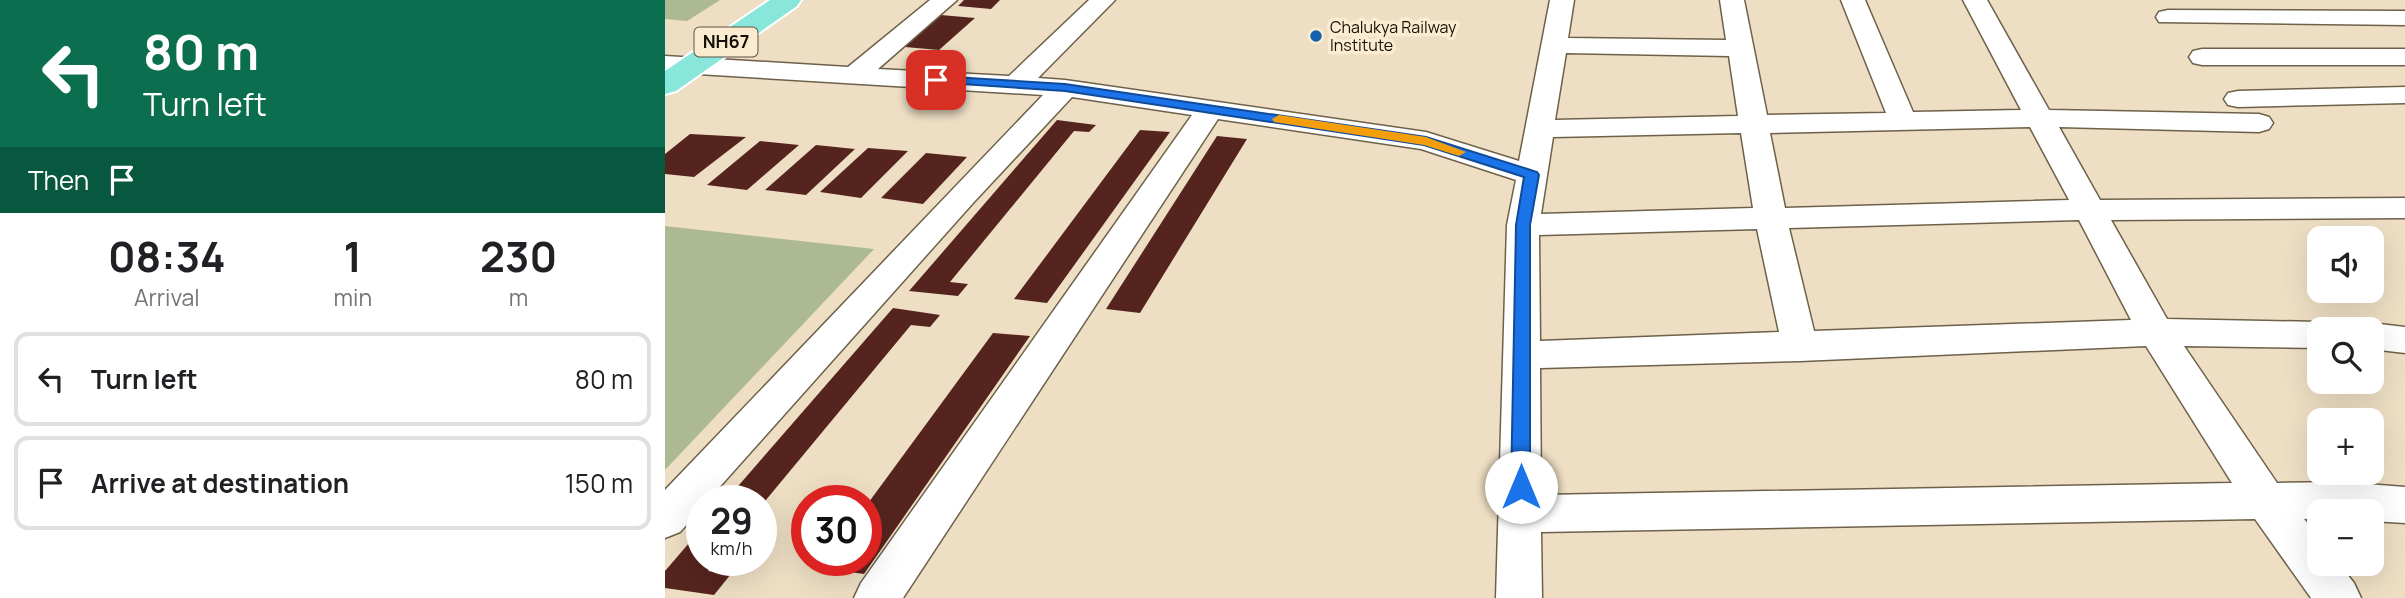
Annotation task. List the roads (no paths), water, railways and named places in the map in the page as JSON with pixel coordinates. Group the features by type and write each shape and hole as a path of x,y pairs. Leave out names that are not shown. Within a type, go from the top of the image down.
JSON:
{"highway":[{"name":"NH67","path":"671,69 761,0"},
{"name":"NH67","path":"671,69 788,0"}],"street":[{"path":"856,74 945,0"},
{"path":"1016,85 1103,0"},
{"path":"1519,598 1523,225 1562,0"},
{"path":"1732,0 1771,219 1800,346"},
{"path":"1853,0 1903,121"},
{"path":"1975,0 2156,332 2266,501 2338,598"},
{"path":"2364,0 2399,23"},
{"path":"1540,129 2039,118 2259,123 2161,8"},
{"path":"2161,8 2399,23"},
{"path":"1554,45 1739,48"},
{"path":"2202,57 2405,57"},
{"path":"671,69 856,74 1065,88 1426,141 1532,175"},
{"path":"665,519 962,195 1065,88"},
{"path":"2238,99 2405,95"},
{"path":"877,598 1210,109"},
{"path":"1523,225 2088,210 2405,208"},
{"path":"1522,355 2156,332 2307,335"},
{"path":"2384,338 2405,340"},
{"path":"1520,514 2341,500 2405,505"}],"place":[{"name":"Chalukya Railway Institute","path":"1316,36"}]}
